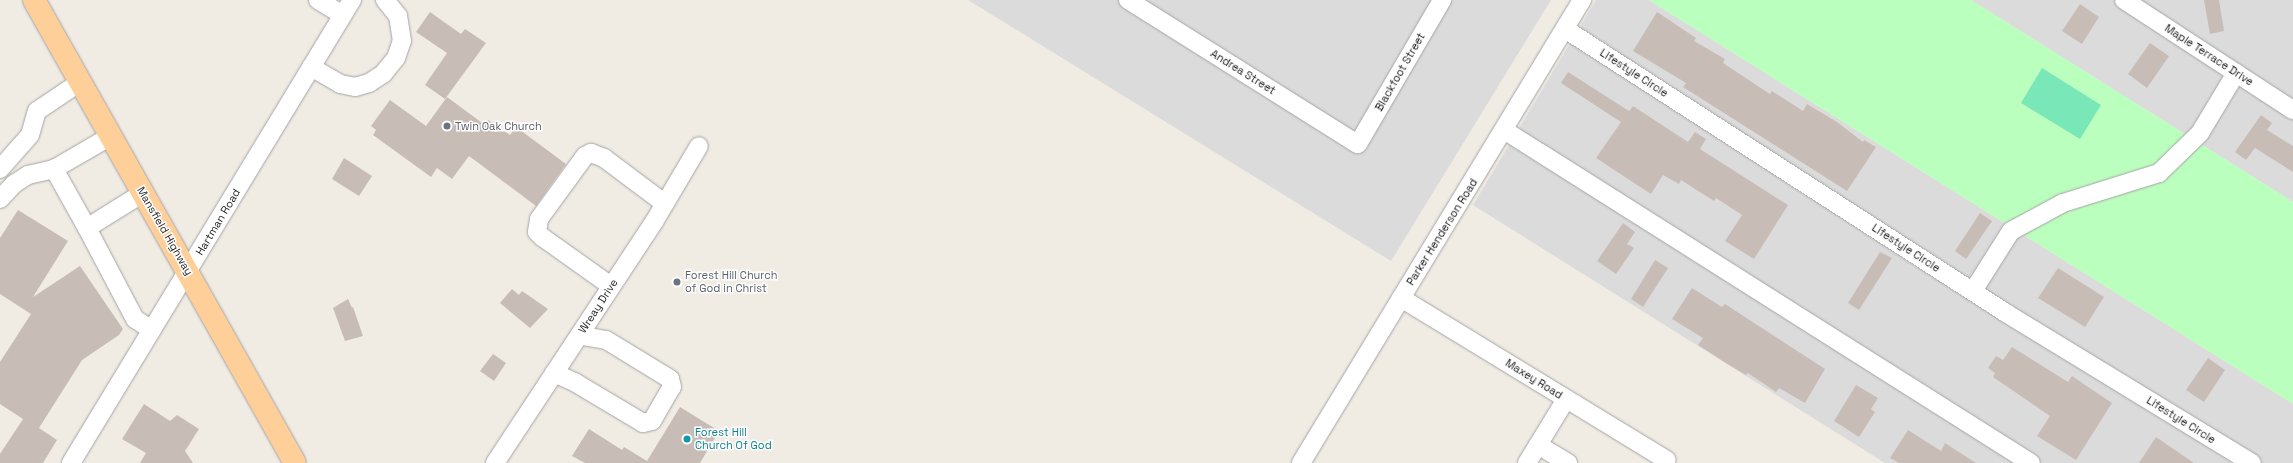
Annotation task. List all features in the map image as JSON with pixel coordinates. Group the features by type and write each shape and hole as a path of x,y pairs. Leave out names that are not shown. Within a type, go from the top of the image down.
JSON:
{"main road":[{"name":"Mansfield Highway","path":"34,0 295,463"}],"street":[{"path":"318,0 343,15"},
{"name":"Hartman Road","path":"70,463 188,272 352,0"},
{"path":"311,67 340,84 355,86 369,83 383,74 396,58 402,41 400,23 393,10 385,0"},
{"name":"Andrea Street","path":"1128,0 1358,144"},
{"name":"Blackfoot Street","path":"1358,144 1442,0"},
{"name":"Parker Henderson Road","path":"1301,463 1582,0"},
{"name":"Maple Terrace Drive","path":"2124,0 2293,110"},
{"name":"Lifestyle Circle","path":"1564,29 1973,291 2252,463"},
{"path":"1973,291 2011,230 2063,203 2159,173 2200,134 2236,73"},
{"path":"0,169 30,135 37,111 80,82"},
{"path":"1504,130 2031,463"},
{"path":"0,199 14,184 28,175 54,169 111,136"},
{"name":"Wreay Drive","path":"495,463 611,286 664,203 698,146"},
{"path":"611,286 542,237 537,232 539,219 585,156 590,153 604,158 664,203"},
{"path":"54,169 135,319 152,330"},
{"path":"87,228 143,193"},
{"name":"Maxey Road","path":"1401,298 1566,399 1665,462"},
{"path":"554,373 576,383 643,423 652,421 672,387 670,379 606,340 579,335"},
{"path":"1527,463 1566,399"},
{"path":"1538,445 1568,463"}],"shaded area":[{"path":"968,0 1551,0 1391,261"},
{"path":"1596,0 1649,0 2293,404 2293,463 1885,463 1473,205"},
{"path":"1971,0 2293,0 2293,202"}],"green space":[{"path":"1649,0 1971,0 2293,202 2293,404"},
{"path":"2042,68 2101,105 2080,139 2021,103"}],"building":[{"path":"2204,0 2219,0 2224,31 2210,34"},
{"path":"2080,4 2099,17 2082,44 2062,31"},
{"path":"430,12 461,34 465,29 486,43 445,99 425,85 447,53 416,32"},
{"path":"1657,12 1696,38 1694,41 1725,59 1723,63 1770,94 1772,91 1803,111 1807,104 1837,122 1863,142 1864,140 1876,147 1847,191 1683,87 1686,83 1633,51"},
{"path":"2150,43 2169,56 2147,88 2128,74"},
{"path":"1568,72 1629,111 1633,106 1688,142 1695,132 1706,139 1700,149 1788,205 1754,259 1725,241 1742,215 1716,198 1714,201 1681,180 1679,184 1663,175 1651,194 1596,158 1621,122 1561,83"},
{"path":"447,97 485,125 488,120 510,135 516,127 566,164 536,206 469,156 452,179 437,168 431,177 373,135 376,130 371,126 390,100 426,126"},
{"path":"2261,115 2272,123 2267,130 2293,146 2293,172 2255,148 2246,160 2235,152"},
{"path":"344,158 372,176 359,196 332,179"},
{"path":"18,210 68,241 33,297 80,266 123,329 119,335 82,360 39,428 57,440 43,463 0,463 0,454 23,419 0,404 0,362 31,314 0,294 0,238"},
{"path":"1980,213 1992,221 1966,259 1955,251"},
{"path":"1623,223 1635,232 1627,244 1634,248 1616,274 1597,261"},
{"path":"1880,252 1892,258 1859,310 1848,303"},
{"path":"1655,260 1668,268 1643,307 1631,299"},
{"path":"2058,268 2104,297 2085,327 2038,298"},
{"path":"1692,288 1722,307 1725,304 1825,369 1805,403 1779,388 1776,392 1748,373 1746,375 1726,363 1698,345 1703,338 1672,319"},
{"path":"512,289 519,295 522,291 548,309 530,328 500,303"},
{"path":"348,299 352,308 353,307 363,336 345,341 333,308"},
{"path":"2012,347 2068,382 2072,376 2112,403 2076,460 2037,436 2050,416 1993,377 1995,373 1988,368 1996,356 2003,360"},
{"path":"493,354 506,363 494,381 480,371"},
{"path":"2208,358 2225,370 2204,402 2186,390"},
{"path":"1856,385 1878,398 1871,409 1875,412 1859,437 1834,421"},
{"path":"144,404 170,421 177,415 199,429 185,451 193,463 140,463 146,453 122,439"},
{"name":"Forest Hill Church Of God","path":"680,407 719,431 700,463 585,463 572,456 589,429 622,450 624,447 647,461"},
{"path":"1908,430 1941,451 1945,443 1976,463 1899,463 1890,458"},
{"path":"2156,437 2194,463 2139,463"}],"place":[{"name":"Twin Oak Church","path":"447,126"},
{"name":"Forest Hill Church of God in Christ","path":"677,282"},
{"name":"Forest Hill Church Of God","path":"687,439"}]}
